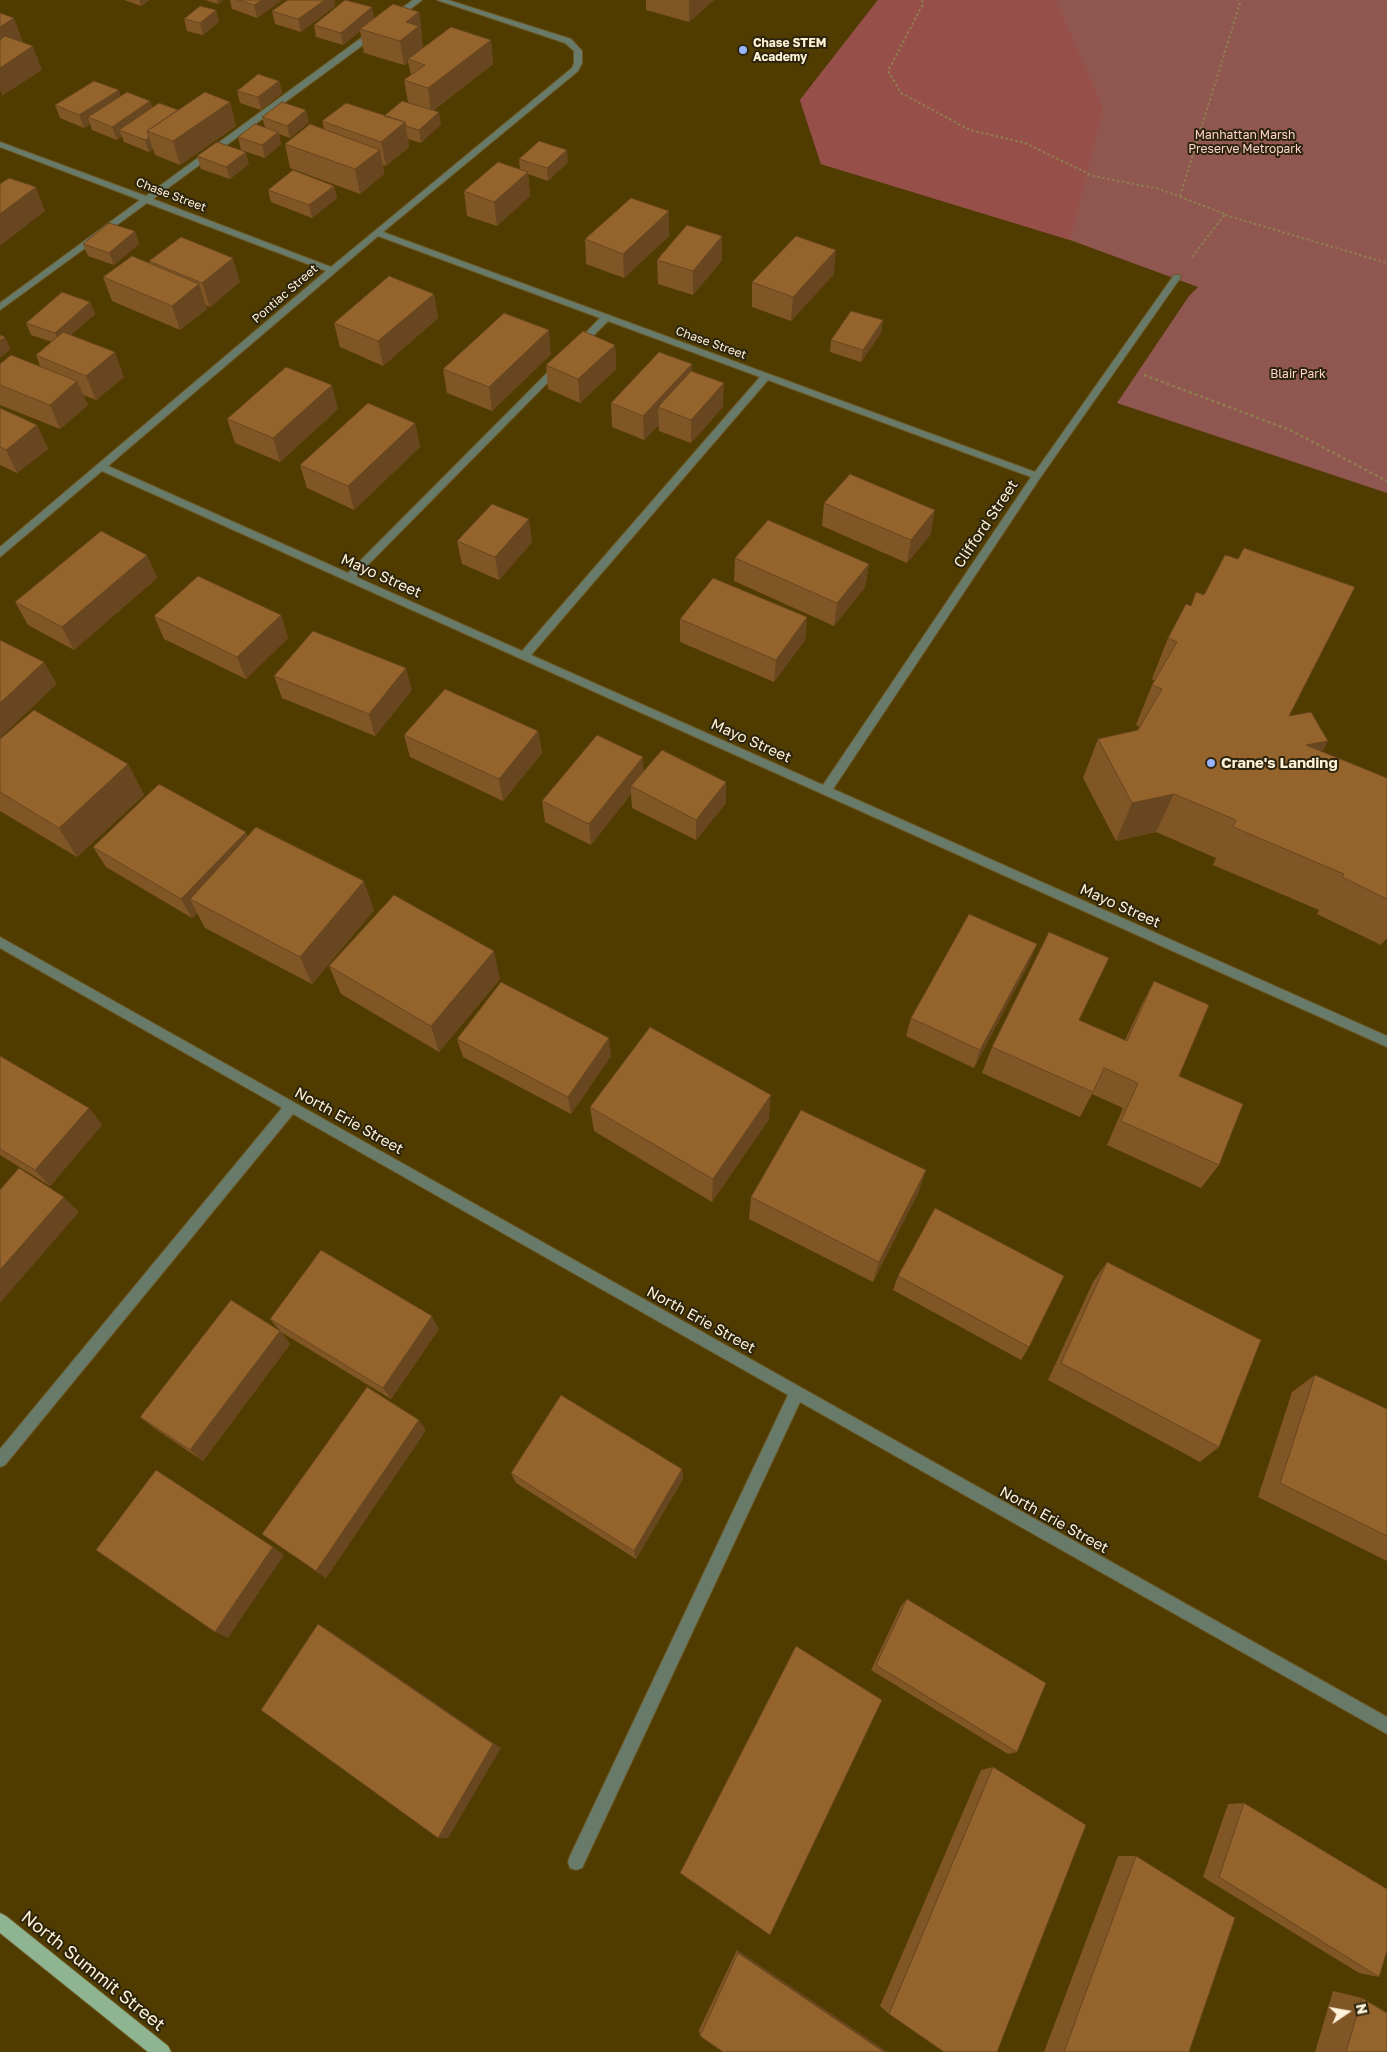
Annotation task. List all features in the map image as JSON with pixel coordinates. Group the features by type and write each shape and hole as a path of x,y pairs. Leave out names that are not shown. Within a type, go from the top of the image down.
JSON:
{"main road":[{"name":"North Summit Street","path":"0,1922 162,2052"}],"street":[{"path":"389,22 418,0"},
{"name":"Pontiac Street","path":"0,553 332,270 575,69 578,63 578,52 568,41 558,36 440,0"},
{"path":"0,307 381,28"},
{"name":"Chase Street","path":"0,144 332,270"},
{"name":"Chase Street","path":"377,233 1036,476"},
{"name":"Clifford Street","path":"824,791 1036,476 1177,277"},
{"path":"349,578 606,318"},
{"path":"524,656 766,377"},
{"name":"Mayo Street","path":"102,467 1387,1042"},
{"name":"North Erie Street","path":"0,942 1387,1726"},
{"path":"0,1460 291,1107"},
{"path":"576,1862 797,1393"}],"path":[{"path":"922,0 923,4 888,71 889,76 901,93 970,130 1024,142 1093,176 1160,189 1225,214 1387,263"},
{"path":"1180,196 1241,0"},
{"path":"1177,277 1225,214"},
{"path":"1115,364 1290,430 1387,481"}],"green space":[{"name":"Manhattan Marsh Preserve Metropark","path":"878,0 1387,0 1387,493 1117,403 1189,296 1198,287 1070,240 821,164 800,100"}],"shaded area":[{"path":"878,0 1056,0 1103,108 1070,240 821,164 800,100"}],"building":[{"path":"238,0 262,0 254,5"},
{"path":"288,0 325,0 298,19 272,11"},
{"path":"345,0 372,7 341,33 314,25"},
{"path":"393,4 419,12 406,22 419,26 400,41 360,29"},
{"path":"200,6 216,10 200,23 184,19"},
{"path":"0,13 14,18 0,27"},
{"path":"451,27 491,40 428,88 404,80 425,65 408,59"},
{"path":"5,36 33,46 0,68 0,40"},
{"path":"258,74 279,81 258,97 237,91"},
{"path":"94,81 119,90 79,115 55,105"},
{"path":"127,92 150,101 112,127 88,117"},
{"path":"205,92 230,102 173,141 147,131"},
{"path":"402,101 439,112 419,130 406,126 405,122 384,116"},
{"path":"282,102 306,110 287,126 262,117"},
{"path":"159,103 178,110 147,131 149,137 145,140 119,130"},
{"path":"346,103 405,122 381,142 322,121"},
{"path":"255,124 278,132 262,145 238,137"},
{"path":"310,124 380,150 355,169 285,144"},
{"path":"539,141 567,150 547,168 519,159"},
{"path":"217,142 246,152 226,167 197,156"},
{"path":"498,162 528,172 494,202 464,191"},
{"path":"293,170 334,186 309,205 268,190"},
{"path":"9,178 36,187 0,214 0,184"},
{"path":"631,198 669,211 623,254 585,239"},
{"path":"109,223 135,231 109,253 83,244"},
{"path":"687,225 722,236 693,271 657,260"},
{"path":"796,236 836,250 793,297 752,282"},
{"path":"181,237 233,258 202,283 149,261"},
{"path":"132,256 199,284 172,306 103,277"},
{"path":"389,276 434,294 378,341 334,323"},
{"path":"62,292 90,302 55,333 26,323"},
{"path":"851,311 883,320 863,350 831,340"},
{"path":"504,313 549,330 489,387 443,369"},
{"path":"583,331 615,345 578,379 546,365"},
{"path":"63,332 115,352 86,376 36,355"},
{"path":"659,352 692,364 643,416 611,403"},
{"path":"11,355 77,381 50,405 0,385 0,364"},
{"path":"286,367 332,385 273,438 227,419"},
{"path":"691,371 724,383 691,420 658,407"},
{"path":"368,403 415,423 348,486 300,465"},
{"path":"0,408 37,425 6,450 0,447"},
{"path":"850,474 935,510 911,540 824,503"},
{"path":"492,504 529,519 495,557 457,541"},
{"path":"768,520 869,564 837,603 735,558"},
{"path":"101,531 147,555 62,627 15,602"},
{"name":"Crane's Landing","path":"1244,548 1355,587 1289,716 1311,712 1328,741 1306,745 1387,778 1387,899 1342,877 1344,874 1233,827 1236,820 1174,794 1132,803 1098,739 1138,730 1162,689 1152,685 1177,642 1168,638 1186,604 1191,606 1196,592 1204,595 1225,555 1238,559"},
{"path":"198,576 281,615 237,657 154,616"},
{"path":"713,578 807,617 776,660 680,619"},
{"path":"313,631 406,668 369,714 274,676"},
{"path":"0,640 44,662 0,703"},
{"path":"445,689 538,731 499,779 404,735"},
{"path":"34,710 128,764 59,828 0,792 0,739"},
{"path":"597,735 643,757 589,824 542,801"},
{"path":"662,750 726,782 696,820 631,786"},
{"path":"159,784 246,832 181,899 93,847"},
{"path":"256,827 364,881 300,957 190,899"},
{"path":"394,895 494,951 431,1026 329,966"},
{"path":"969,914 1037,944 980,1050 911,1018"},
{"path":"1049,932 1109,958 1079,1020 1127,1041 1154,981 1209,1005 1179,1076 1243,1104 1219,1165 1121,1121 1138,1083 1104,1068 1093,1092 992,1047"},
{"path":"501,982 609,1038 568,1097 457,1039"},
{"path":"650,1027 771,1095 713,1179 590,1107"},
{"path":"0,1056 89,1108 35,1170 0,1149"},
{"path":"801,1110 926,1170 879,1262 751,1197"},
{"path":"19,1168 64,1197 0,1270 0,1190"},
{"path":"935,1208 1064,1276 1029,1347 898,1276"},
{"path":"321,1250 432,1316 383,1388 270,1319"},
{"path":"1107,1262 1261,1340 1219,1447 1061,1363"},
{"path":"231,1300 280,1331 190,1450 140,1417"},
{"path":"1315,1375 1387,1409 1387,1536 1280,1483"},
{"path":"367,1387 419,1420 316,1571 262,1534"},
{"path":"561,1395 682,1469 634,1551 511,1473"},
{"path":"156,1470 273,1547 215,1632 96,1550"},
{"path":"907,1599 1046,1683 1017,1752 876,1665"},
{"path":"318,1624 493,1744 438,1838 261,1710"},
{"path":"796,1646 882,1700 770,1935 680,1873"},
{"path":"993,1767 1086,1825 997,2052 944,2052 889,2014"},
{"path":"1244,1803 1387,1889 1387,1951 1379,1977 1219,1877"},
{"path":"1136,1856 1235,1918 1189,2052 1064,2052"},
{"path":"738,1953 884,2052 723,2052 700,2036"},
{"path":"1362,1998 1387,2013 1387,2052 1346,2052"}],"place":[{"name":"Chase STEM Academy","path":"743,50"},
{"name":"Crane's Landing","path":"1211,763"}],"park label":[{"name":"Blair Park","path":"1298,374"}]}
